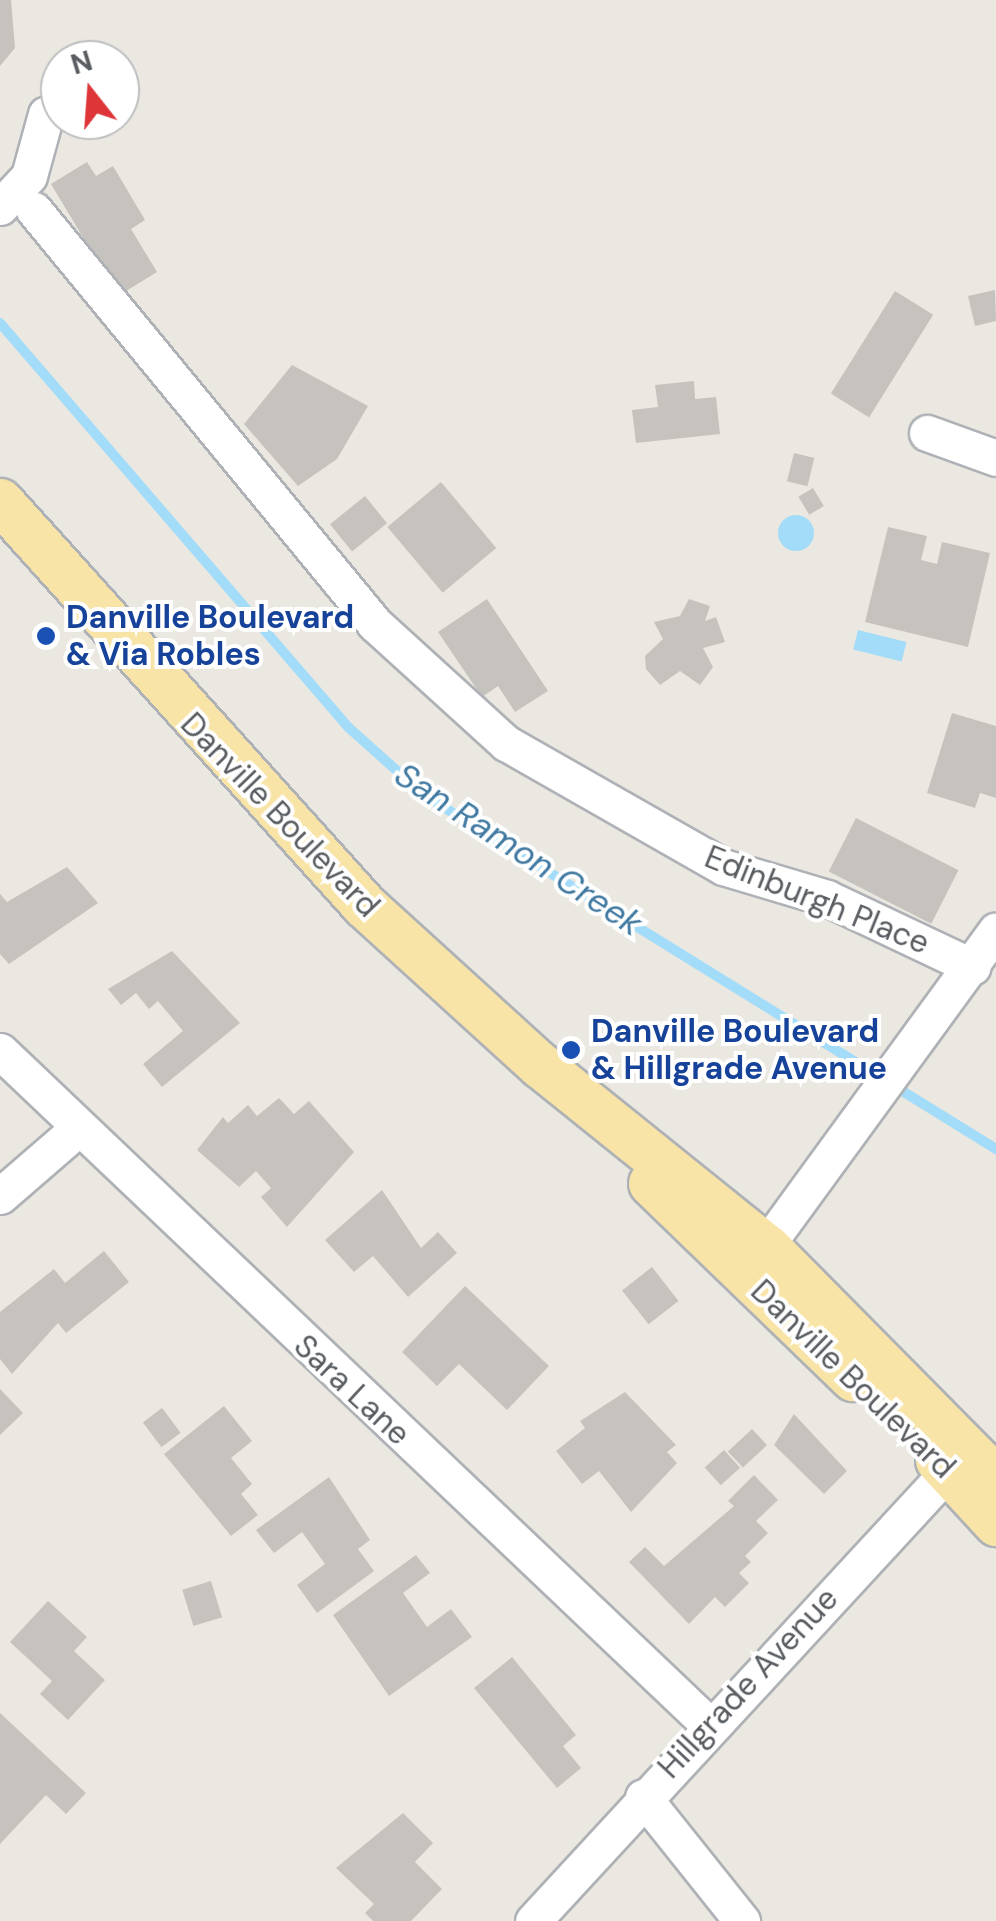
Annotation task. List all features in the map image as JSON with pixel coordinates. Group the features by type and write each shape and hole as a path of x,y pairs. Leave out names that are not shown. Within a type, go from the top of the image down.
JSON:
{"main road":[{"name":"Danville Boulevard","path":"0,501 272,811 540,1065 756,1260 971,1466 996,1523"}],"street":[{"path":"17,208 40,136"},
{"name":"Edinburgh Place","path":"17,208 374,624 506,743 723,867 827,898 973,967"},
{"path":"927,432 996,458"},
{"path":"756,1260 949,1001 996,930"},
{"name":"Sara Lane","path":"0,1051 75,1131 708,1724"},
{"path":"0,1196 75,1131"},
{"name":"Hillgrade Avenue","path":"533,1921 708,1724 971,1466"},
{"path":"642,1797 742,1921"}],"water":[{"path":"796,515 809,520 814,533 809,546 796,551 783,546 778,533 783,520"},
{"path":"858,630 907,642 902,662 853,649"}],"building":[{"path":"0,0 11,0 15,48 0,66"},
{"path":"87,162 96,176 113,166 145,220 131,229 157,272 118,296 51,184"},
{"path":"995,290 996,321 975,326 968,296"},
{"path":"895,291 933,315 869,417 831,394"},
{"path":"292,365 368,406 337,459 298,486 244,424"},
{"path":"694,381 695,399 716,397 720,434 636,443 632,410 658,407 655,385"},
{"path":"794,453 814,458 807,486 787,481"},
{"path":"441,482 496,548 443,593 387,527"},
{"path":"813,488 824,506 809,515 798,497"},
{"path":"365,496 387,523 352,552 330,524"},
{"path":"888,527 927,536 921,560 937,564 942,542 990,553 968,647 865,622"},
{"path":"487,599 548,691 515,712 498,686 482,697 438,632"},
{"path":"689,599 710,606 705,621 716,617 725,642 703,648 713,667 700,685 680,671 660,685 646,669 645,656 663,639 654,622 680,616"},
{"path":"952,713 996,726 996,798 980,793 975,808 927,793"},
{"path":"856,818 958,870 931,924 829,871"},
{"path":"67,867 98,903 9,964 0,954 0,894 7,902"},
{"path":"172,951 240,1023 162,1087 143,1064 183,1031 158,1001 149,1009 136,993 121,1005 108,989"},
{"path":"279,1098 294,1114 309,1101 354,1152 287,1227 261,1197 271,1188 256,1171 239,1187 197,1150 223,1117 228,1123 248,1105 257,1116"},
{"path":"382,1190 421,1248 438,1232 457,1253 408,1297 373,1256 354,1272 325,1240"},
{"path":"104,1251 129,1282 66,1333 58,1323 12,1374 0,1359 0,1312 54,1269 65,1283"},
{"path":"652,1267 678,1301 649,1324 622,1290"},
{"path":"465,1286 549,1366 507,1410 459,1364 437,1386 402,1352"},
{"path":"0,1389 23,1413 0,1435"},
{"path":"625,1392 676,1445 667,1452 677,1463 631,1512 599,1471 582,1484 556,1451 585,1428 580,1421"},
{"path":"224,1406 252,1441 231,1458 252,1484 241,1494 258,1515 231,1536 164,1454"},
{"path":"162,1408 181,1433 161,1447 143,1422"},
{"path":"794,1414 847,1471 824,1494 774,1445"},
{"path":"752,1429 767,1445 743,1468 728,1452"},
{"path":"724,1450 740,1468 721,1485 705,1467"},
{"path":"754,1475 778,1500 756,1521 768,1533 745,1556 751,1562 739,1573 749,1583 725,1607 715,1597 689,1624 629,1562 645,1547 664,1566 734,1506 728,1501"},
{"path":"329,1477 370,1540 358,1549 374,1571 317,1613 297,1585 325,1564 302,1532 274,1553 256,1530"},
{"path":"416,1555 430,1573 403,1593 427,1627 451,1609 472,1637 389,1696 333,1615"},
{"path":"211,1581 222,1617 193,1626 182,1590"},
{"path":"48,1601 87,1637 74,1651 105,1680 68,1720 40,1694 52,1681 10,1642"},
{"path":"512,1657 576,1735 563,1746 581,1768 557,1788 474,1688"},
{"path":"0,1713 86,1793 66,1814 46,1795 0,1844"},
{"path":"403,1813 433,1843 415,1862 442,1889 411,1921 373,1921 365,1913 374,1904 336,1868"}],"waterway":[{"name":"San Ramon Creek","path":"0,323 348,727 424,795 996,1149"}],"place":[{"name":"Danville Boulevard & Via Robles","path":"46,636"},
{"name":"Danville Boulevard & Hillgrade Avenue","path":"571,1050"}]}
